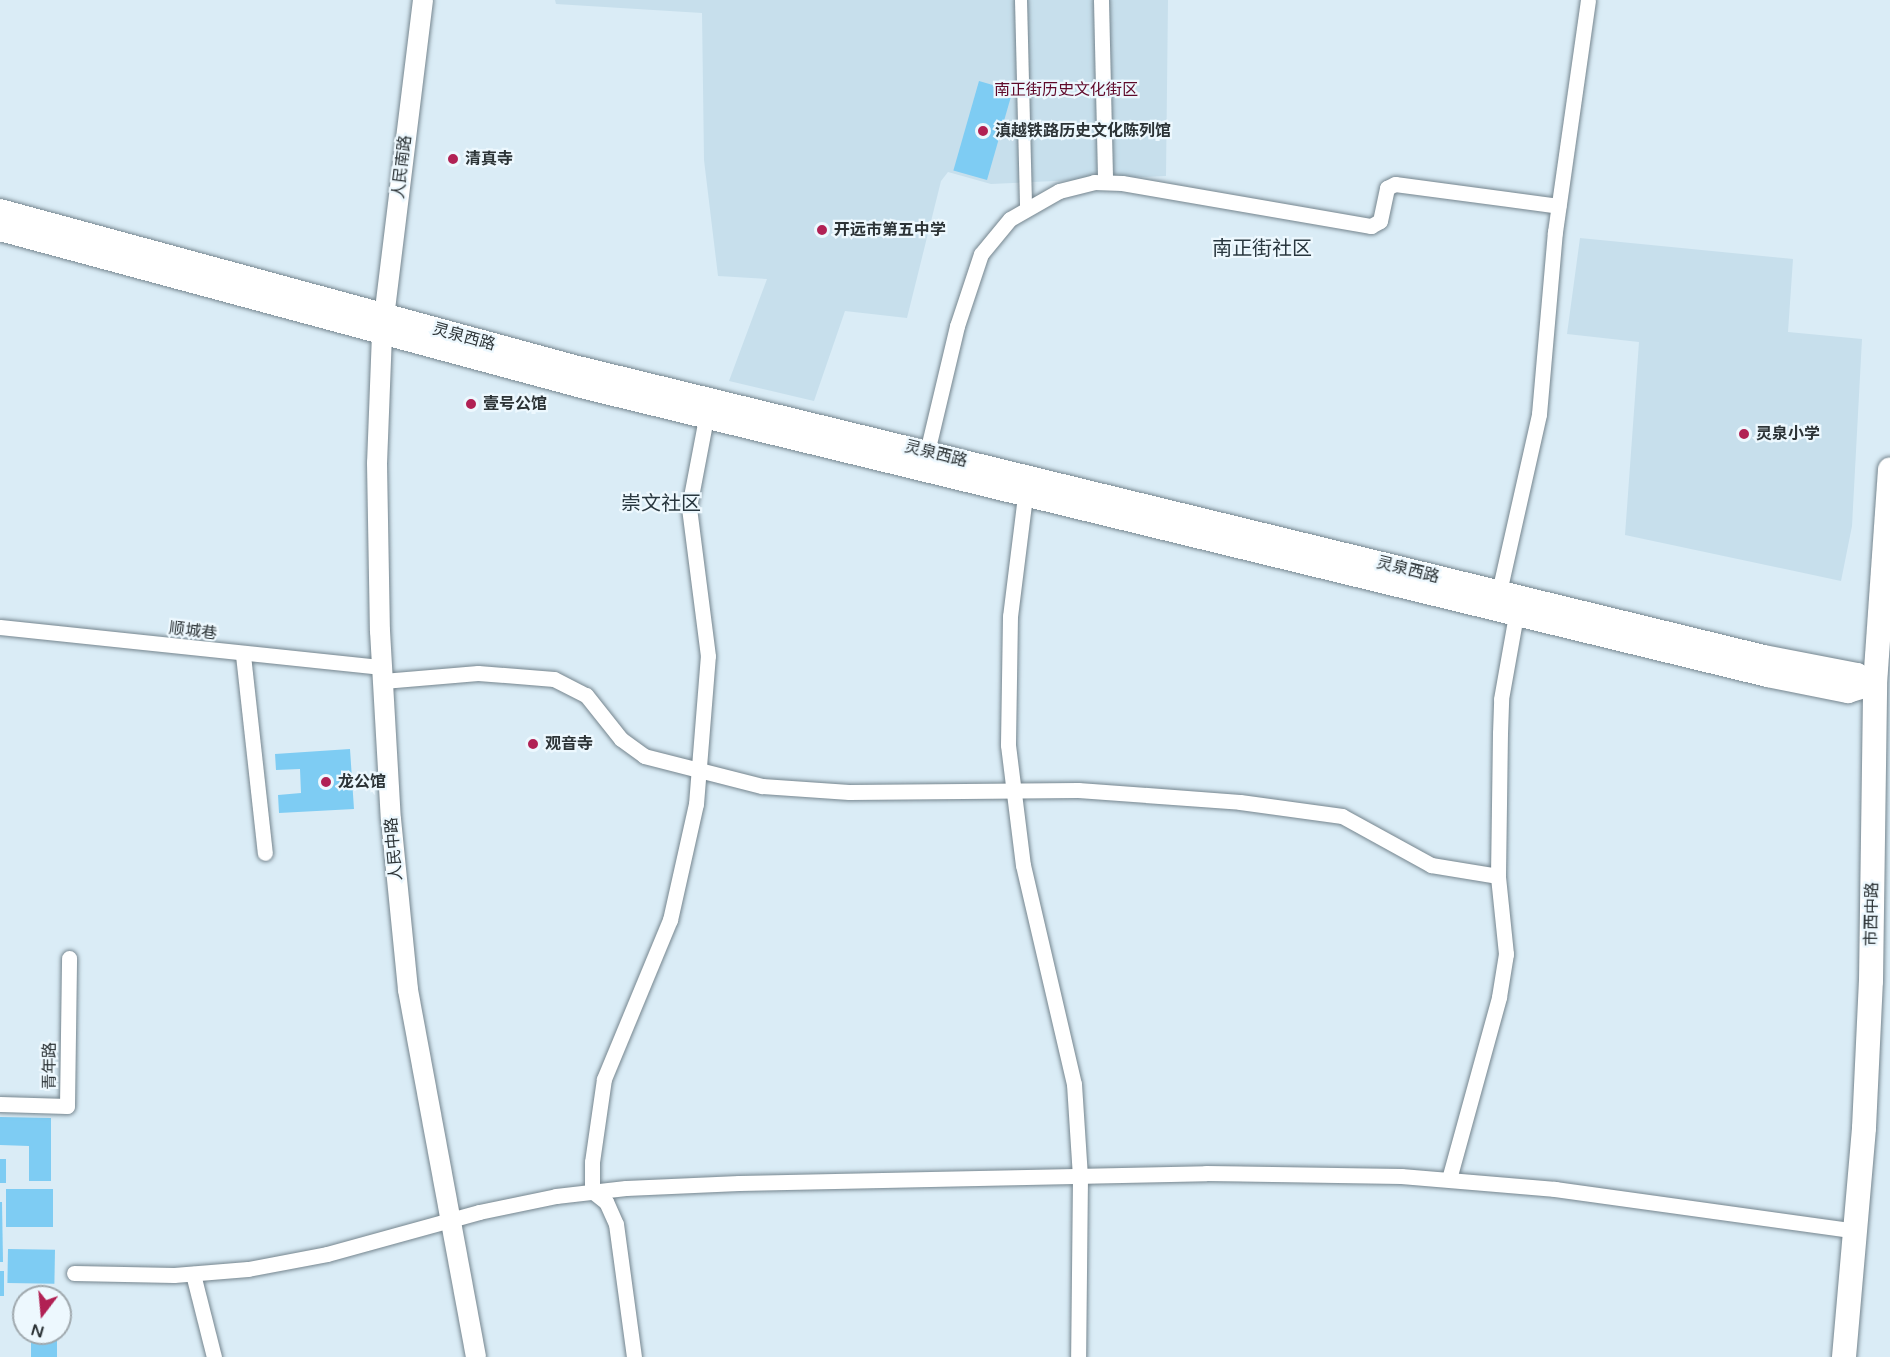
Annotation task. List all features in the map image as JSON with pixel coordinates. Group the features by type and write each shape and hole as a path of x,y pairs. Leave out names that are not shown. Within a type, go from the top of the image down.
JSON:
{"main road":[{"name":"灵泉西路","path":"0,210 383,325 706,418 1811,686 1848,692 1882,683"},
{"name":"灵泉西路","path":"0,230 383,325 927,452 1764,656 1857,674 1882,683"},
{"name":"市西中路","path":"1844,1357 1856,1231 1871,981 1890,470"}],"street":[{"name":"人民南路","path":"383,325 423,0"},
{"path":"1021,0 1026,208"},
{"path":"1101,0 1105,181"},
{"path":"1499,592 1539,414 1559,206 1588,0"},
{"path":"927,452 957,326 981,254 1001,226 1026,208 1068,188 1105,181 1371,226 1380,221 1387,188 1395,184 1559,206"},
{"name":"人民中路","path":"383,325 377,463 382,674 408,990 448,1221 476,1357"},
{"path":"591,1191 595,1131 604,1079 673,911 684,871 700,772 708,656 689,507 706,418"},
{"path":"1025,496 1010,616 1007,704 1011,789 1023,865 1068,1045 1078,1117 1080,1176 1078,1357"},
{"path":"1449,1179 1504,974 1506,937 1498,876 1501,699 1516,615"},
{"name":"顺城巷","path":"0,627 243,655 382,674 478,673 554,679 586,695 631,748 658,762 700,772 800,790 1011,789 1154,794 1326,812 1354,821 1431,865 1498,876"},
{"path":"243,655 265,853"},
{"name":"青年路","path":"0,1104 67,1106 69,958"},
{"path":"74,1273 193,1274 288,1262 514,1204 591,1191 728,1183 1309,1173 1449,1179 1556,1189 1856,1231"},
{"path":"591,1191 606,1202 616,1224 634,1357"},
{"path":"193,1274 214,1357"}],"shaded area":[{"name":"开远市第五中学","path":"555,0 1168,0 1166,176 991,184 948,172 941,181 907,318 845,311 814,401 729,381 767,279 718,276 704,160 702,13 556,4"},
{"name":"灵泉小学","path":"1580,238 1793,259 1788,332 1862,339 1852,526 1841,581 1625,535 1639,342 1567,334"}],"building":[{"name":"滇越铁路历史文化陈列馆","path":"979,81 1013,91 987,180 953,170"},
{"name":"龙公馆","path":"350,749 354,809 279,813 278,795 301,793 300,769 276,770 275,754"},
{"path":"0,1117 51,1118 51,1181 29,1181 29,1146 0,1145"},
{"path":"0,1159 6,1159 6,1183 0,1183"},
{"path":"6,1189 53,1189 53,1227 6,1227"},
{"path":"0,1202 2,1202 3,1262 0,1262"},
{"path":"8,1249 55,1250 54,1284 7,1283"},
{"path":"0,1271 4,1271 4,1296 0,1296"},
{"path":"31,1345 57,1345 57,1357 31,1357"}],"place":[{"name":"滇越铁路历史文化陈列馆","path":"983,131"},
{"name":"清真寺","path":"453,159"},
{"name":"开远市第五中学","path":"822,230"},
{"name":"壹号公馆","path":"471,404"},
{"name":"灵泉小学","path":"1744,434"},
{"name":"观音寺","path":"533,744"},
{"name":"龙公馆","path":"326,782"}],"district":[{"name":"南正街社区","path":"1262,249"},
{"name":"崇文社区","path":"661,504"}],"park label":[{"name":"南正街历史文化街区","path":"1066,90"}]}
